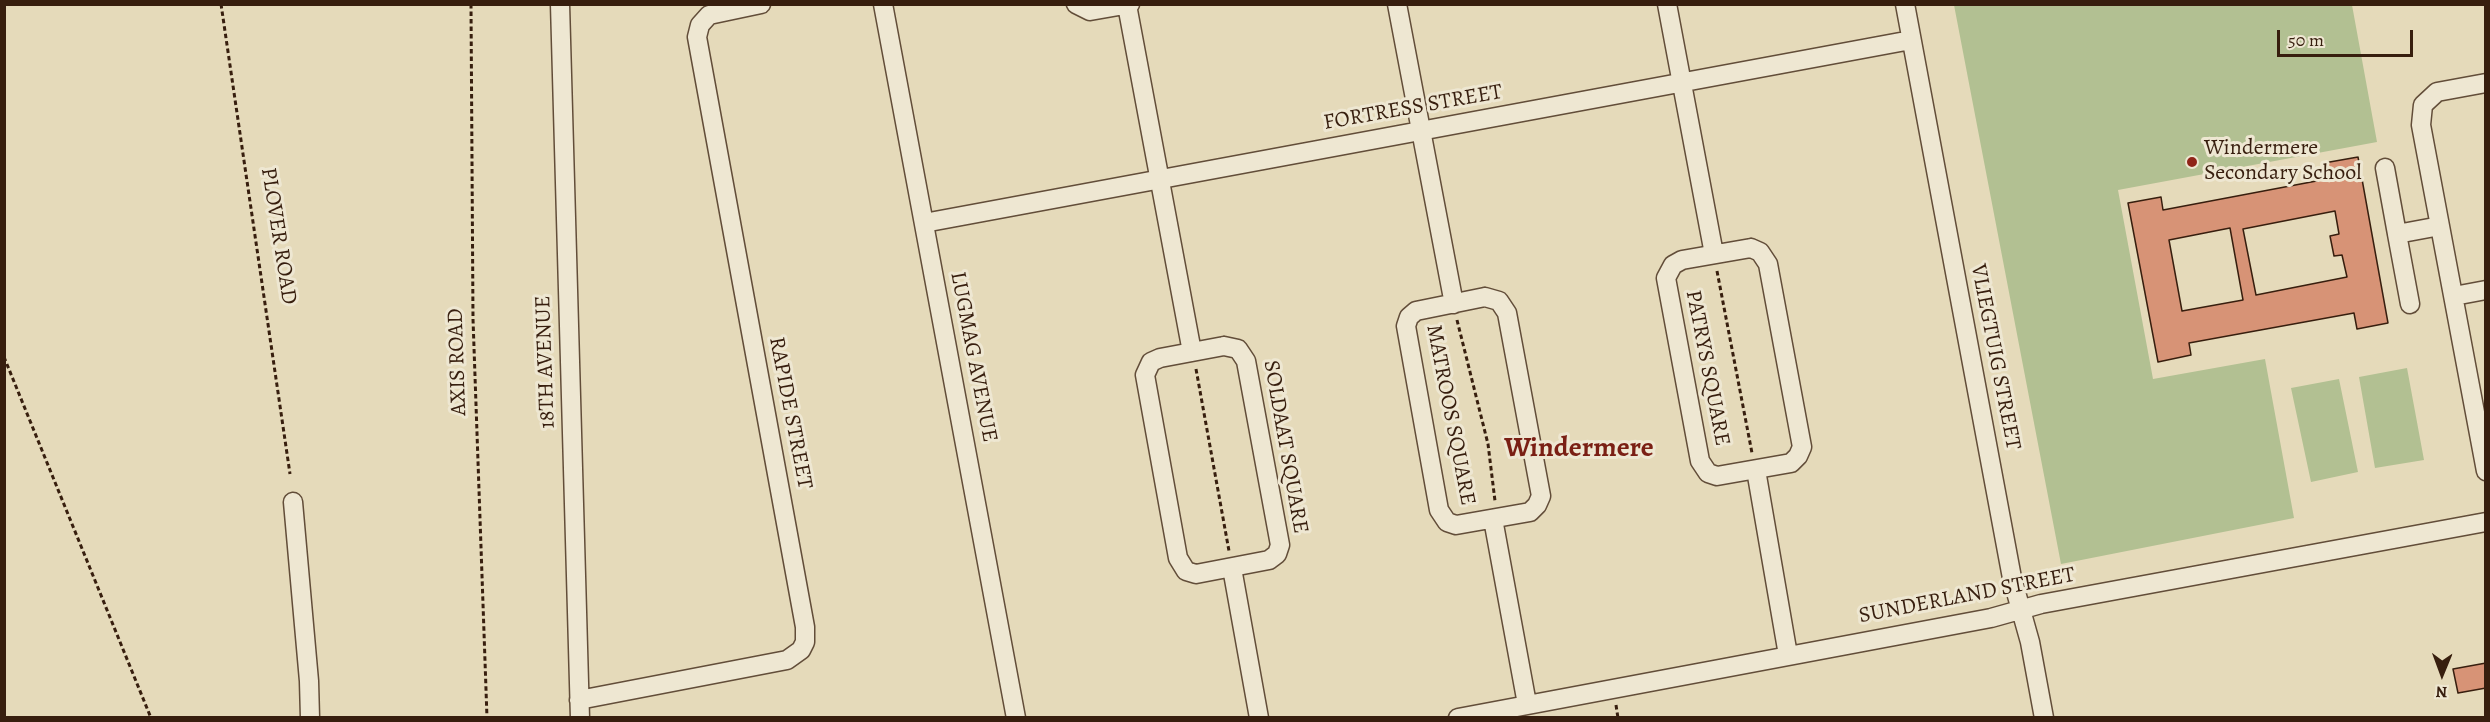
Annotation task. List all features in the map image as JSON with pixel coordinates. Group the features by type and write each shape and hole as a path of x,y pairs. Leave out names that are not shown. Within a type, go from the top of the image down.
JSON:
{"street":[{"name":"18TH AVENUE","path":"560,4 579,709"},
{"name":"RAPIDE STREET","path":"579,709 787,660 801,650 805,642 805,627 697,37 700,25 709,15 761,4"},
{"name":"LUGMAG AVENUE","path":"883,4 1016,717"},
{"path":"1077,4 1090,11 1129,5 1192,352"},
{"name":"MATROOS SQUARE","path":"1397,4 1454,303"},
{"path":"1667,4 1714,254"},
{"name":"VLIEGTUIG STREET","path":"1905,4 2012,578 2030,642 2044,717"},
{"name":"FORTRESS STREET","path":"924,224 1911,40"},
{"path":"2486,83 2437,92 2423,105 2421,125 2486,471"},
{"path":"2385,168 2410,304"},
{"path":"2397,234 2440,226"},
{"name":"PATRYS SQUARE","path":"1751,248 1760,252 1768,264 1802,447 1798,456 1791,463 1756,470 1717,476 1708,473 1700,461 1666,278 1670,269 1677,262 1751,248"},
{"path":"2454,296 2486,290"},
{"name":"MATROOS SQUARE","path":"1490,297 1503,304 1507,313 1540,491 1540,501 1530,512 1461,525 1447,522 1439,510 1406,327 1409,318 1416,311 1454,303 1490,297"},
{"name":"SOLDAAT SQUARE","path":"1229,346 1238,350 1245,357 1280,540 1279,549 1269,560 1232,568 1196,574 1186,571 1180,563 1145,375 1148,366 1160,358 1229,346"},
{"path":"1756,470 1788,655"},
{"path":"293,502 309,681 310,717"},
{"name":"MATROOS SQUARE","path":"1494,519 1527,704"},
{"name":"SUNDERLAND STREET","path":"1458,717 1991,618 2041,604 2486,522"},
{"path":"1232,568 1259,717"}],"path":[{"name":"PLOVER ROAD","path":"221,4 290,474"},
{"name":"AXIS ROAD","path":"471,4 473,319 487,717"},
{"path":"1714,254 1725,321 1756,470"},
{"path":"1454,303 1488,444 1496,505 1494,519"},
{"path":"1192,352 1232,568"},
{"path":"4,357 151,717"}],"green space":[{"path":"1954,5 2352,5 2377,142 2118,190 2153,379 2265,359 2294,518 2061,564"},
{"path":"2407,368 2424,460 2375,468 2359,377"},
{"path":"2339,379 2358,472 2311,482 2291,388"}],"building":[{"path":"2358,157 2388,323 2357,329 2354,313 2189,343 2191,355 2158,362 2128,203 2161,197 2163,210 2327,179 2324,163","holes":["2335,211 2339,234 2330,236 2334,256 2342,255 2347,277 2256,295 2243,229","2230,228 2243,300 2182,311 2169,240"]},
{"path":"2486,663 2486,688 2458,693 2453,669"}],"place":[{"name":"Windermere Secondary School","path":"2192,162"}],"district":[{"name":"Windermere","path":"1579,449"}]}
